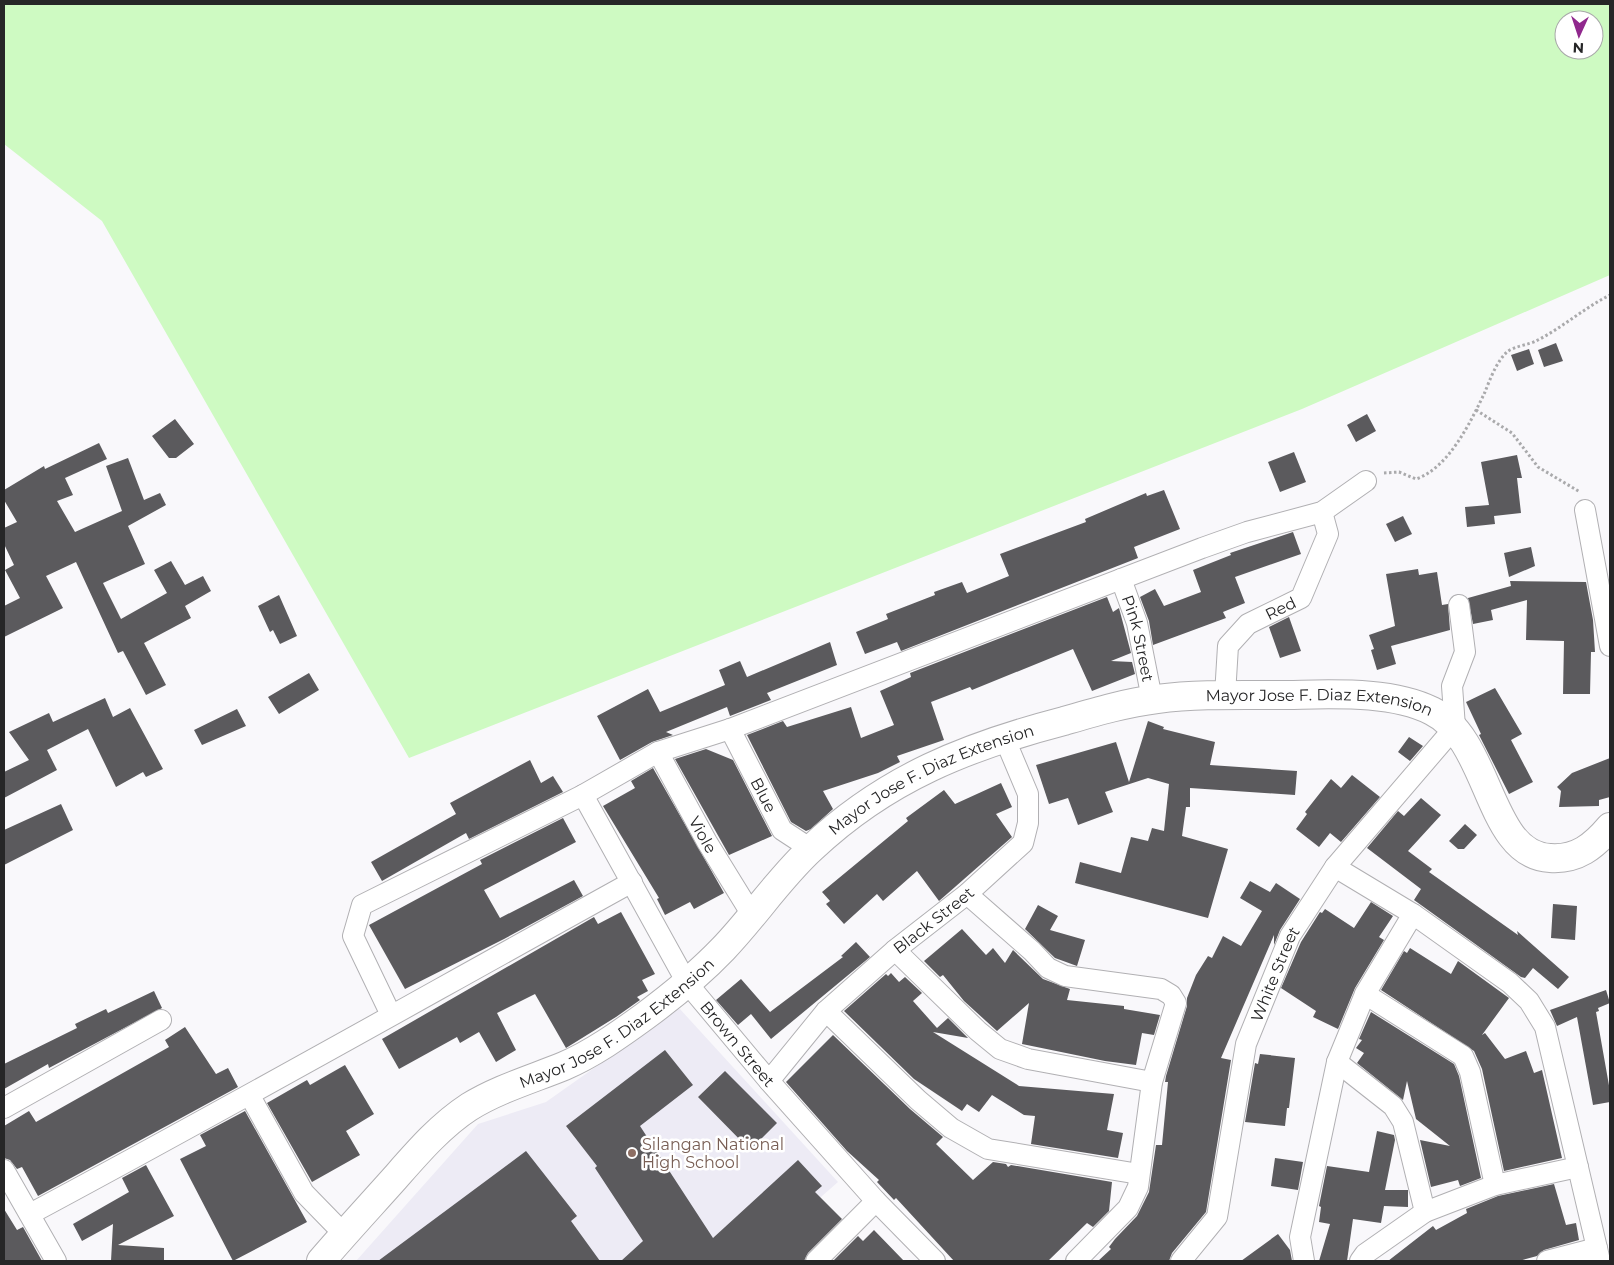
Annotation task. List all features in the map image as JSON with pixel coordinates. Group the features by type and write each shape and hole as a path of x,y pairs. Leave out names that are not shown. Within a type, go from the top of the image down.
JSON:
{"street":[{"path":"391,1015 353,936 362,905 583,795 658,752 730,728 1247,532 1322,512 1366,481"},
{"path":"1585,510 1610,646"},
{"name":"Red","path":"1225,695 1228,646 1248,624 1301,598 1328,534 1322,512"},
{"name":"Pink Street","path":"1121,579 1137,622 1152,699"},
{"path":"1455,727 1452,686 1465,652 1459,605"},
{"name":"Mayor Jose F. Diaz Extension","path":"321,1261 448,1122 471,1106 503,1090 568,1064 605,1044 687,983 724,949 811,849 858,810 904,780 949,757 1004,736 1152,699 1189,695 1375,696 1408,701 1435,712 1455,727 1474,757 1500,819 1516,843 1536,858 1561,859 1591,849 1610,828"},
{"name":"White Street","path":"1181,1261 1217,1217 1246,1044 1290,936 1335,867 1455,727"},
{"name":"Blue","path":"730,728 782,830 811,849"},
{"name":"Black Street","path":"769,1081 826,1011 894,950 967,894 1023,843 1028,823 1028,794 1004,736"},
{"name":"Viole","path":"658,752 707,842 752,915"},
{"name":"Brown Street","path":"583,795 687,983 769,1081 876,1201 935,1261"},
{"path":"1335,867 1413,914 1510,983 1529,1001 1545,1027 1599,1255 1547,1261"},
{"path":"30,1214 250,1096 391,1015 632,882"},
{"path":"967,894 1032,951 1048,968 1065,976 1161,989 1171,995 1176,1003 1152,1082 1138,1187 1128,1208 1076,1261"},
{"path":"1304,1261 1300,1237 1337,1062 1365,994 1413,914"},
{"path":"894,950 978,1032 1000,1049 1028,1059 1152,1082"},
{"path":"1365,994 1463,1056 1470,1072 1495,1185"},
{"path":"826,1011 918,1100 951,1128 988,1149 1139,1174"},
{"path":"4,1108 161,1020"},
{"path":"1337,1062 1393,1106 1403,1122 1425,1212"},
{"path":"250,1096 304,1193 344,1234"},
{"path":"1360,1261 1365,1254 1425,1212 1495,1185 1578,1167"},
{"path":"4,1170 56,1261"},
{"path":"816,1261 876,1201"}],"path":[{"path":"1366,481 1378,474 1389,472 1399,472 1416,480 1425,476 1457,444 1476,410 1492,374 1508,352 1535,341 1589,306 1610,295"},
{"path":"1476,410 1512,433 1538,467 1579,490 1584,499 1585,510"}],"shaded area":[{"name":"Silangan National High School","path":"679,1008 838,1182 748,1261 356,1261 478,1124 546,1102"}],"green space":[{"path":"4,4 1610,4 1610,275 1302,409 409,758 102,221 4,144"}],"building":[{"path":"1556,343 1563,361 1544,367 1538,350"},
{"path":"1529,349 1534,364 1517,371 1511,355"},
{"path":"1367,414 1376,431 1356,442 1347,425"},
{"path":"175,419 194,444 176,458 169,458 152,436"},
{"path":"99,443 107,459 65,478 73,495 57,501 75,532 122,511 106,466 128,458 144,500 160,493 166,505 128,526 145,564 103,583 121,619 167,593 154,570 171,561 185,585 203,576 211,591 185,606 191,618 144,643 166,685 146,695 123,651 118,653 76,562 46,576 63,608 4,637 4,606 20,598 5,570 14,565 4,544 4,528 17,522 4,500 4,490 44,466 45,469"},
{"path":"1294,452 1306,482 1280,492 1268,462"},
{"path":"1517,455 1522,478 1517,478 1521,513 1494,516 1495,524 1467,527 1465,507 1489,505 1481,462"},
{"path":"1164,490 1180,529 1134,547 1138,558 901,651 897,642 865,654 856,632 888,619 886,614 935,595 934,592 962,582 967,593 1009,576 1000,554 1086,522 1085,519 1146,493 1147,496"},
{"path":"1403,516 1412,534 1395,542 1386,524"},
{"path":"1293,532 1301,554 1235,577 1245,603 1223,612 1226,618 1153,645 1149,621 1140,597 1155,589 1164,606 1201,592 1193,570 1231,555 1230,553"},
{"path":"1531,547 1535,566 1509,577 1504,553"},
{"path":"1418,569 1419,575 1437,572 1442,605 1448,604 1450,630 1391,646 1396,664 1377,670 1371,650 1374,649 1369,635 1395,626 1386,574"},
{"path":"1510,581 1586,582 1593,620 1595,652 1591,652 1590,694 1563,694 1564,641 1526,640 1527,600 1491,610 1493,620 1473,624 1468,598 1511,586"},
{"path":"279,595 297,636 280,644 273,630 270,632 258,606"},
{"path":"1107,597 1113,612 1119,608 1131,653 1111,661 1132,662 1135,674 1092,691 1073,649 972,690 970,687 931,702 944,740 897,756 900,762 878,773 823,791 833,809 811,829 806,831 791,822 747,735 783,721 787,727 851,707 861,738 894,725 880,691 911,677 910,673"},
{"path":"1289,617 1301,651 1280,658 1269,627"},
{"path":"830,642 837,665 767,693 771,700 730,716 727,707 666,732 673,735 652,742 620,760 597,716 648,689 660,712 725,685 719,670 740,661 747,677"},
{"path":"309,673 319,690 279,714 268,697"},
{"path":"1495,688 1522,734 1511,740 1533,782 1509,794 1479,735 1481,734 1466,702"},
{"path":"105,698 113,717 130,708 163,769 146,777 143,772 116,787 88,729 47,750 57,770 4,798 4,772 29,760 9,732 49,713 53,722"},
{"path":"237,709 246,726 202,745 194,730"},
{"path":"1148,721 1164,727 1163,729 1215,742 1210,765 1297,771 1295,795 1190,788 1190,807 1186,807 1182,836 1228,849 1208,918 1075,883 1080,862 1121,873 1131,837 1148,841 1152,828 1164,831 1169,784 1148,778 1105,792 1113,812 1078,825 1068,798 1049,804 1036,765 1116,742 1129,782"},
{"path":"1409,737 1423,746 1410,761 1398,752"},
{"path":"706,749 733,760 772,836 729,855 675,759"},
{"path":"1610,758 1610,797 1599,800 1599,806 1559,807 1561,791 1557,787 1572,773"},
{"path":"530,760 541,783 553,776 563,792 469,839 466,833 382,881 371,862 456,814 450,803"},
{"path":"653,768 724,893 694,909 690,902 665,915 657,899 659,898 603,806 635,788 631,781"},
{"path":"1352,775 1380,797 1341,842 1330,833 1319,847 1296,829 1307,814 1305,812 1331,779 1341,788"},
{"path":"1001,783 1012,807 996,814 1012,837 939,901 917,871 883,901 877,894 844,924 826,904 830,901 822,892 908,821 906,818 944,790 955,804"},
{"path":"1421,798 1441,815 1408,851 1432,869 1429,872 1518,935 1517,931 1569,977 1558,989 1533,968 1525,978 1521,977 1414,900 1421,889 1367,848 1398,811 1404,816"},
{"path":"61,804 73,830 4,865 4,830"},
{"path":"563,818 576,842 484,890 500,918 574,880 583,896 504,939 405,989 369,925 482,864 480,860"},
{"path":"1465,824 1477,835 1464,849 1458,849 1449,841"},
{"path":"1250,881 1270,892 1276,883 1300,899 1280,930 1274,945 1274,935 1221,1058 1231,1060 1206,1212 1172,1253 1169,1261 1098,1261 1111,1249 1109,1247 1115,1239 1137,1216 1149,1192 1156,1145 1162,1145 1168,1082 1165,1082 1166,1076 1187,1006 1187,998 1196,975 1208,956 1212,958 1223,936 1241,946 1262,911 1240,898"},
{"path":"1371,902 1393,916 1379,937 1384,940 1355,988 1338,1029 1313,1017 1316,1011 1281,988 1301,942 1320,912 1322,913 1325,909 1354,928"},
{"path":"1553,904 1577,906 1575,940 1551,938"},
{"path":"1038,905 1058,916 1050,930 1085,940 1077,966 1055,958 1025,929"},
{"path":"621,912 655,974 642,980 648,991 637,997 640,1000 616,1017 566,1048 535,994 497,1013 516,1050 496,1062 479,1032 460,1043 457,1037 399,1069 382,1039 594,917 598,924"},
{"path":"962,929 986,955 993,948 1005,963 1013,950 1043,979 1070,989 1067,1000 1124,1006 1124,1009 1160,1015 1154,1035 1142,1033 1136,1065 1105,1061 1022,1044 1029,1003 997,1031 964,1001 943,975 940,977 924,961"},
{"path":"856,942 870,957 771,1039 751,1014 738,1025 716,1000 741,979 770,1012 843,957 841,956"},
{"path":"1410,948 1451,974 1458,961 1509,998 1482,1035 1485,1033 1505,1059 1526,1051 1534,1073 1542,1070 1562,1158 1504,1171 1482,1069 1474,1051 1381,990 1404,951 1407,953"},
{"path":"891,973 899,982 905,977 922,993 913,1001 937,1028 948,1018 968,1038 933,1032 1019,1086 1114,1094 1107,1130 1123,1133 1118,1158 1031,1144 1035,1116 1024,1115 992,1095 979,1112 967,1104 962,1111 914,1079 844,1011 886,974 888,976"},
{"path":"1606,990 1610,1003 1598,1008 1599,1011 1596,1012 1610,1091 1610,1102 1593,1105 1577,1017 1557,1026 1550,1010"},
{"path":"154,991 162,1008 49,1068 48,1064 4,1089 4,1064 77,1028 75,1024 106,1009 108,1013"},
{"path":"1371,1012 1454,1064 1459,1076 1481,1178 1460,1186 1458,1180 1431,1187 1420,1140 1450,1146 1416,1119 1407,1081 1403,1100 1357,1063 1364,1053 1356,1048 1362,1040 1359,1039"},
{"path":"185,1027 216,1074 228,1068 238,1087 38,1196 22,1167 17,1169 10,1160 4,1158 4,1126 29,1111 36,1122 169,1047 165,1040"},
{"path":"833,1035 910,1109 943,1137 936,1144 973,1180 993,1162 1006,1164 1008,1167 1011,1165 1112,1182 1109,1211 1093,1227 1087,1223 1048,1261 954,1261 896,1198 894,1200 877,1182 879,1180 847,1151 786,1082"},
{"path":"665,1050 693,1085 640,1126 713,1238 798,1160 822,1186 815,1192 842,1219 808,1253 804,1261 621,1261 643,1241 595,1168 597,1166 566,1126"},
{"path":"1260,1054 1295,1058 1285,1126 1245,1122 1255,1063 1258,1064"},
{"path":"345,1065 374,1114 346,1131 360,1155 312,1182 267,1103 307,1080 310,1085"},
{"path":"725,1071 777,1123 750,1150 698,1097"},
{"path":"245,1111 307,1222 233,1261 180,1159 206,1146 200,1135"},
{"path":"1377,1131 1394,1135 1395,1140 1385,1190 1408,1190 1408,1207 1384,1206 1381,1223 1353,1219 1347,1261 1319,1261 1330,1224 1319,1222 1321,1207 1319,1206 1327,1166 1369,1172"},
{"path":"526,1151 577,1216 571,1221 600,1261 378,1261"},
{"path":"1275,1158 1303,1162 1298,1190 1271,1186"},
{"path":"146,1165 174,1216 118,1245 164,1248 164,1261 111,1261 113,1224 82,1241 73,1224 129,1192 122,1178"},
{"path":"1554,1184 1566,1225 1576,1223 1579,1240 1544,1250 1537,1256 1519,1261 1388,1261 1433,1226 1436,1230 1467,1213 1466,1209 1498,1196"},
{"path":"4,1209 17,1230 23,1227 42,1261 4,1261"},
{"path":"874,1230 904,1261 833,1261 858,1236 863,1241"},
{"path":"1278,1234 1290,1250 1292,1261 1241,1261"}],"place":[{"name":"Silangan National High School","path":"632,1153"}]}
